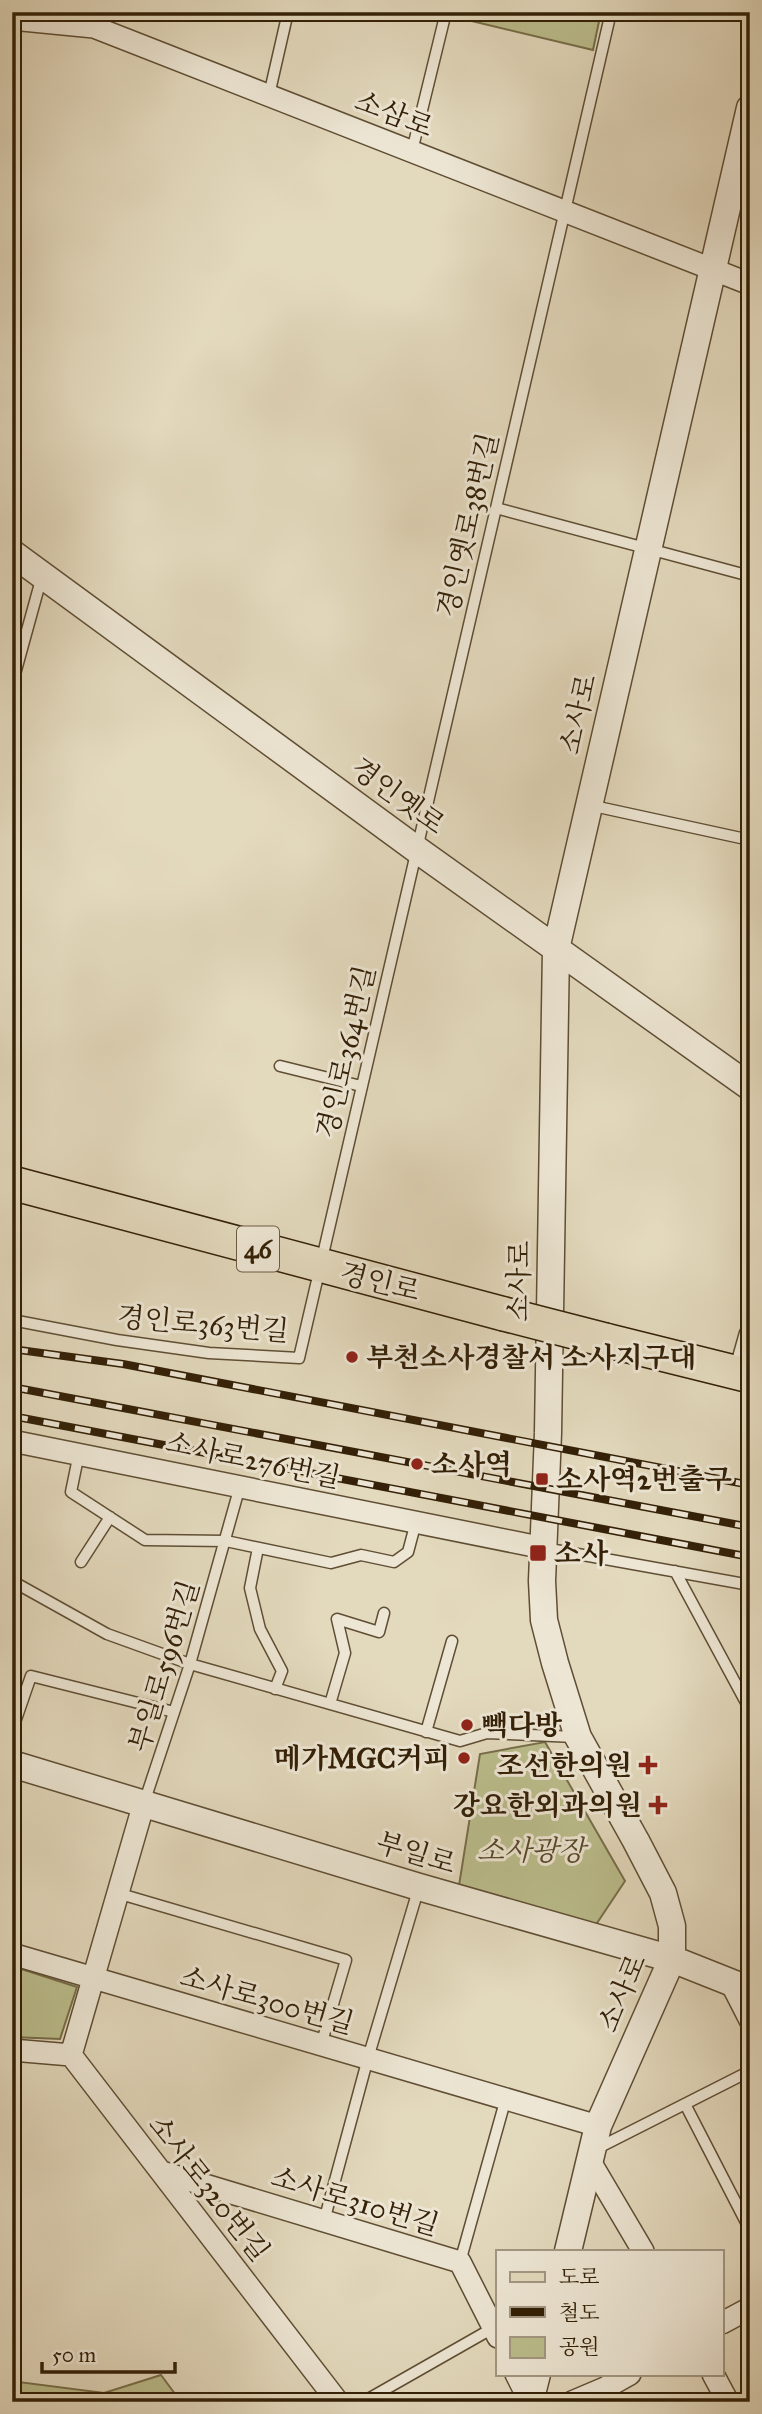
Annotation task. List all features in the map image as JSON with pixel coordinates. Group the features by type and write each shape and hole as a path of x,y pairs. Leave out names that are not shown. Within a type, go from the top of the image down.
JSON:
{"main road":[{"name":"경인로","path":"12,1183 320,1266 745,1375"}],"street":[{"name":"소삼로","path":"12,19 96,19 269,95 750,284"},
{"name":"소사로","path":"568,2250 594,2146 672,1958 672,1926 663,1893 578,1737 544,1620 542,1581 548,1419 556,949 749,117"},
{"name":"경인옛로","path":"12,552 416,849 750,1087"},
{"path":"745,1375 750,1335"},
{"name":"소사로276번길","path":"12,1441 544,1548"},
{"name":"부일로","path":"12,1764 419,1887 672,1958 740,1985"},
{"path":"12,2050 71,2055 144,1803"},
{"name":"소사로300번길","path":"12,1954 506,2098 594,2146"},
{"path":"740,1985 750,2020"},
{"name":"소사로320번길","path":"71,2055 338,2402"},
{"path":"594,2146 643,2250"},
{"name":"소사로310번길","path":"162,2172 460,2262 495,2333"},
{"path":"724,2322 750,2308"},
{"path":"517,2376 531,2402"},
{"path":"531,2402 537,2376"},
{"path":"572,2402 607,2392 627,2376"},
{"path":"714,2376 728,2402"}],"lane":[{"path":"269,95 288,12"},
{"path":"412,151 446,12"},
{"name":"경인옛로38번길","path":"416,849 611,12"},
{"path":"496,508 750,576"},
{"path":"12,685 43,575"},
{"path":"589,805 750,840"},
{"name":"경인로364번길","path":"320,1266 416,849"},
{"path":"280,1066 361,1086"},
{"name":"경인로363번길","path":"12,1320 117,1340 209,1353 299,1359 320,1266"},
{"path":"79,1453 71,1492 110,1517 81,1562"},
{"name":"부일로596번길","path":"144,1803 190,1664 240,1486"},
{"name":"부일로596번길","path":"110,1517 145,1540 226,1541"},
{"path":"226,1541 331,1563 361,1555 394,1562 408,1552 416,1522"},
{"path":"258,1548 250,1588 260,1629 282,1671 275,1689"},
{"path":"544,1548 750,1585"},
{"path":"675,1571 750,1710"},
{"path":"12,1581 107,1634 190,1664 426,1732 460,1741 487,1733 578,1737"},
{"path":"330,1704 345,1653 337,1619 379,1632 384,1613"},
{"path":"426,1732 452,1641"},
{"path":"12,1731 31,1676 174,1712"},
{"path":"324,2221 368,2058 419,1887"},
{"path":"117,1893 346,1960 321,2045"},
{"path":"594,2146 750,2071"},
{"path":"460,2262 506,2098"},
{"path":"685,2104 750,2230"},
{"name":"소사로310번길","path":"363,2402 495,2333"}],"green space":[{"path":"460,12 601,12 593,50 459,18"},
{"name":"소사광장","path":"545,1742 625,1881 589,1935 457,1898 480,1754"},
{"path":"12,1966 77,1987 60,2039 12,2037"},
{"path":"161,2375 181,2402 14,2402 19,2382 104,2393"}],"railway":[{"path":"12,1349 123,1364 750,1485"},
{"path":"12,1387 750,1527"},
{"path":"12,1416 750,1557"}],"place":[{"name":"부천소사경찰서 소사지구대","path":"352,1357"},
{"name":"소사역","path":"417,1464"},
{"name":"소사역2번출구","path":"542,1479"},
{"name":"소사","path":"538,1553"},
{"name":"빽다방","path":"467,1725"},
{"name":"메가MGC커피","path":"464,1758"},
{"name":"조선한의원","path":"648,1765"},
{"name":"강요한외과의원","path":"658,1805"}]}
